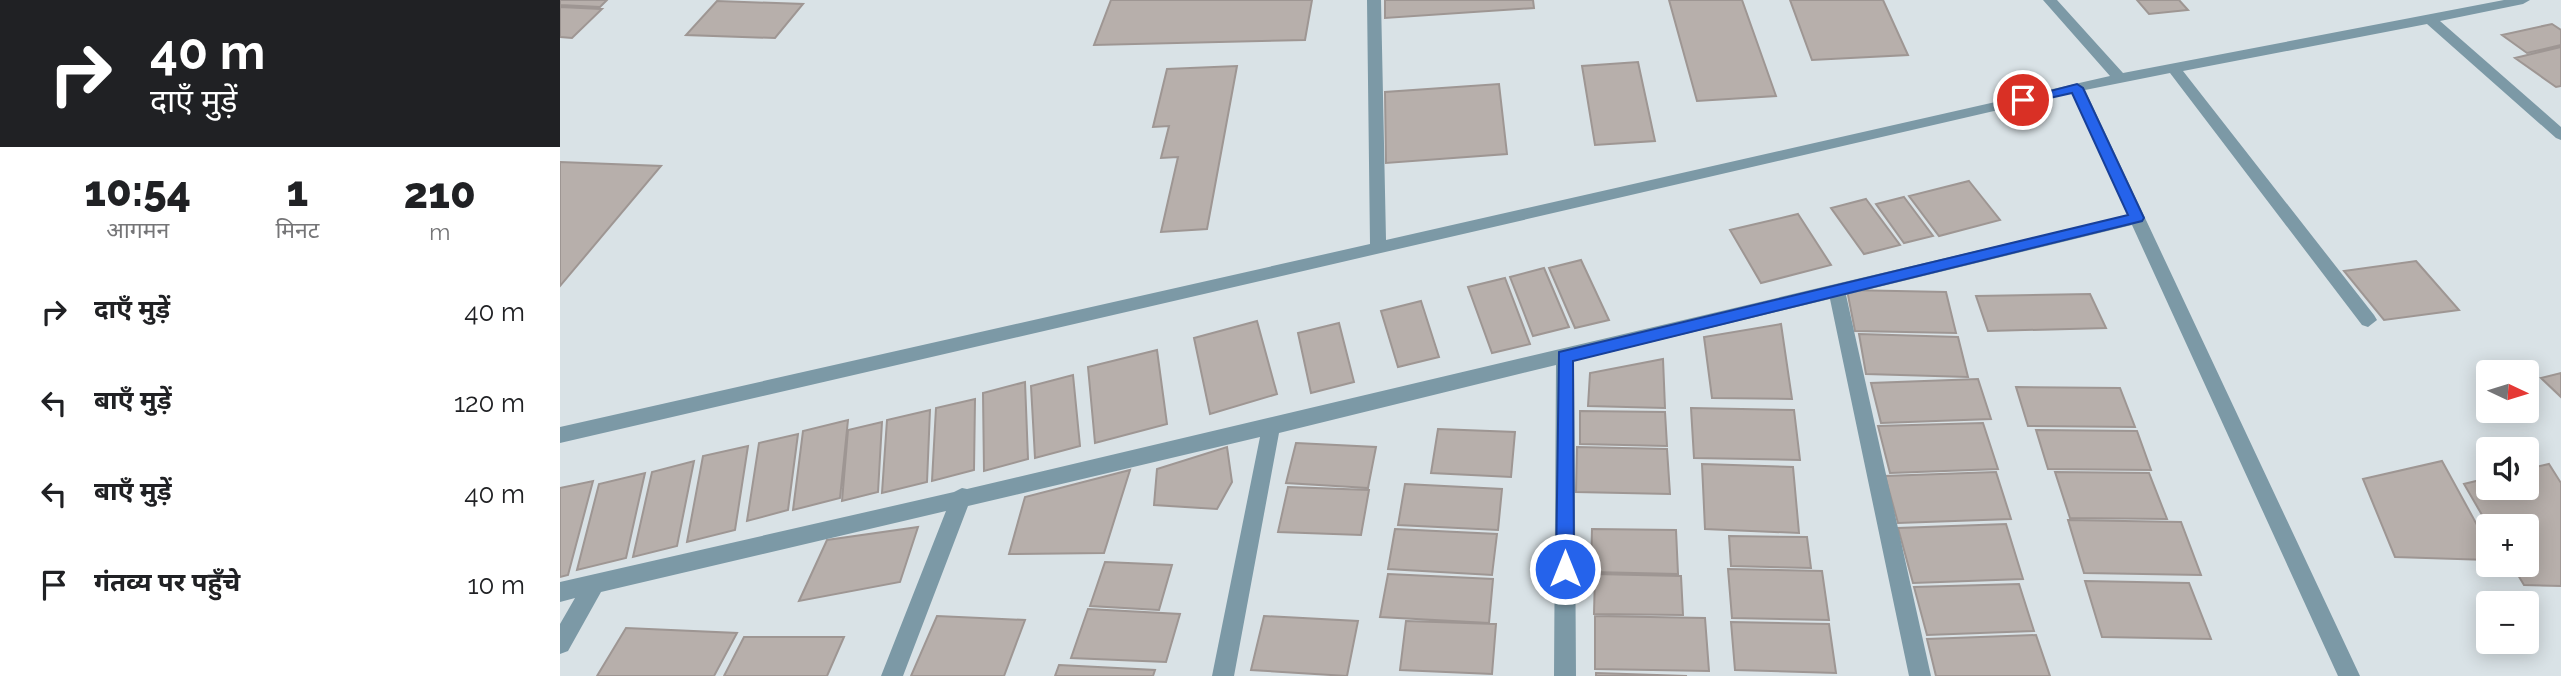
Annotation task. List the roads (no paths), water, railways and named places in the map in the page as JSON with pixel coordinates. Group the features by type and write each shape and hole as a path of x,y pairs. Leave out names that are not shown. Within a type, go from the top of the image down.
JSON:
{"street":[{"path":"1374,0 1378,249"},
{"path":"2050,0 2120,78"},
{"path":"560,435 2120,78 2523,0"},
{"path":"2429,19 2561,135"},
{"path":"2174,68 2368,320"},
{"path":"2077,88 2349,676"},
{"path":"560,592 962,496 1271,427 2137,218"},
{"path":"1836,289 1920,676"},
{"path":"1565,356 1565,676"},
{"path":"1223,676 1271,427"},
{"path":"892,676 962,496"},
{"path":"560,644 595,583"}]}
